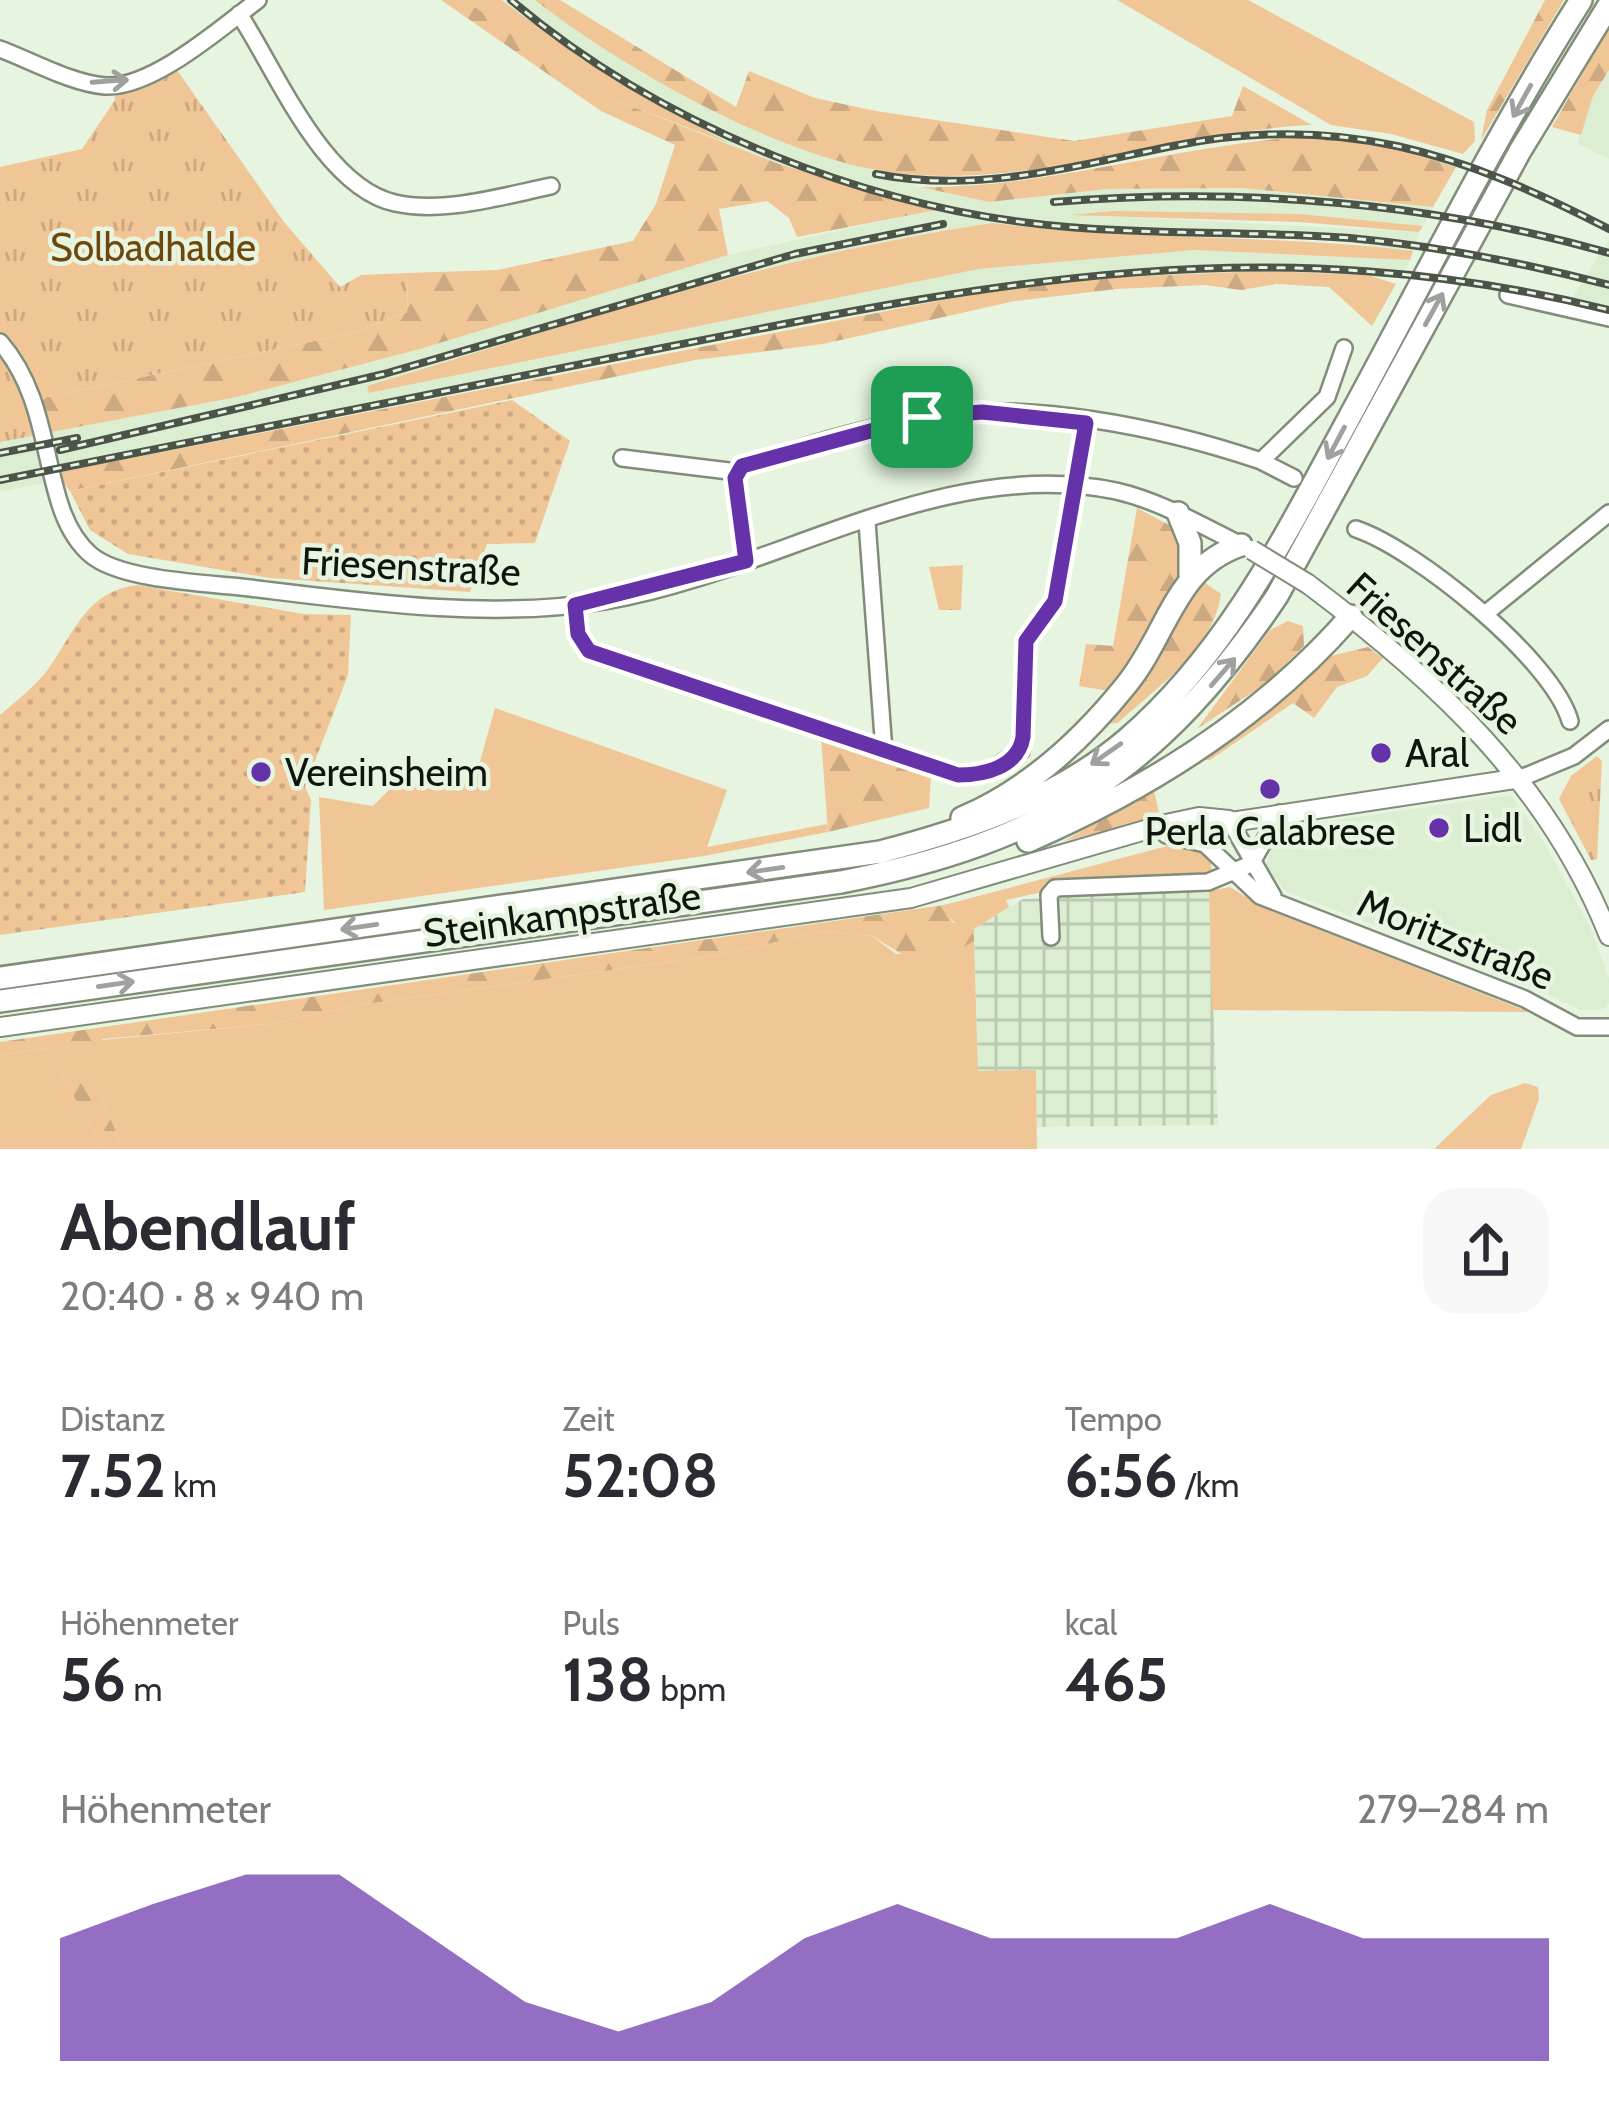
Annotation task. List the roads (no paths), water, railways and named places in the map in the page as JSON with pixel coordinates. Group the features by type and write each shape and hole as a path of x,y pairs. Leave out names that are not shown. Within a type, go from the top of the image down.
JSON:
{"highway":[{"path":"0,978 880,852 1007,813 1062,784 1122,743 1216,646 1296,518 1581,0"},
{"path":"917,867 1015,833 1072,804 1136,760 1234,659 1277,596 1520,152 1609,5"},
{"path":"1178,513 1190,543 1190,578"},
{"path":"880,852 970,814 1038,773 1083,735 1130,681 1190,578 1209,557 1247,547"},
{"path":"0,1000 965,862 1011,848 1143,786 1273,692 1351,616"}],"main road":[{"name":"Friesenstraße","path":"1247,547 1308,584 1416,670 1521,778 1575,862 1609,936"},
{"name":"Steinkampstraße","path":"1128,838 1521,778"},
{"name":"Steinkampstraße","path":"0,1027 911,898 1199,817 1229,820"}],"street":[{"path":"0,49 86,81 114,86 182,56 258,0"},
{"path":"239,14 310,131 373,194 395,203 438,204 551,186"},
{"path":"1508,295 1609,318"},
{"name":"Friesenstraße","path":"0,342 27,378 69,530 98,561 118,568 361,599 575,605 631,595 977,490 1078,486 1116,491 1178,513 1247,547"},
{"path":"1261,461 1327,397 1344,348"},
{"path":"622,458 737,472 848,434 922,417 982,412 1168,430 1261,461 1294,478"},
{"path":"575,605 578,634 589,651 958,775 988,771 1021,751 1026,641 1055,601 1086,423"},
{"path":"737,472 746,561"},
{"path":"1485,614 1609,513"},
{"path":"867,523 884,752"},
{"path":"1356,529 1381,537 1485,614 1559,695 1570,721"},
{"name":"Steinkampstraße","path":"1521,778 1574,756 1609,729"},
{"path":"1051,938 1049,895 1055,888 1208,882 1251,864 1280,813"},
{"path":"1229,820 1251,864 1279,903"},
{"path":"1229,820 1227,841 1235,872"},
{"name":"Moritzstraße","path":"1166,835 1205,844 1260,896 1525,999 1577,1027 1609,1027"}],"railway":[{"path":"511,0 570,46 701,123 845,182 919,203 1068,227 1383,241 1480,256 1609,285"},
{"path":"876,174 951,181 988,179 1233,137 1345,137 1450,160 1609,229"},
{"path":"1054,202 1194,196 1334,203 1472,221 1609,253"},
{"path":"60,450 384,374 795,254 943,224"},
{"path":"0,480 880,306 1118,274 1237,268 1357,271 1481,284 1609,310"},
{"path":"0,453 77,438"}],"place":[{"name":"Aral","path":"1381,753"},
{"name":"Vereinsheim","path":"261,772"},
{"name":"Perla Calabrese","path":"1270,789"},
{"name":"Lidl","path":"1439,828"}],"park label":[{"name":"Solbadhalde","path":"153,247"}]}
